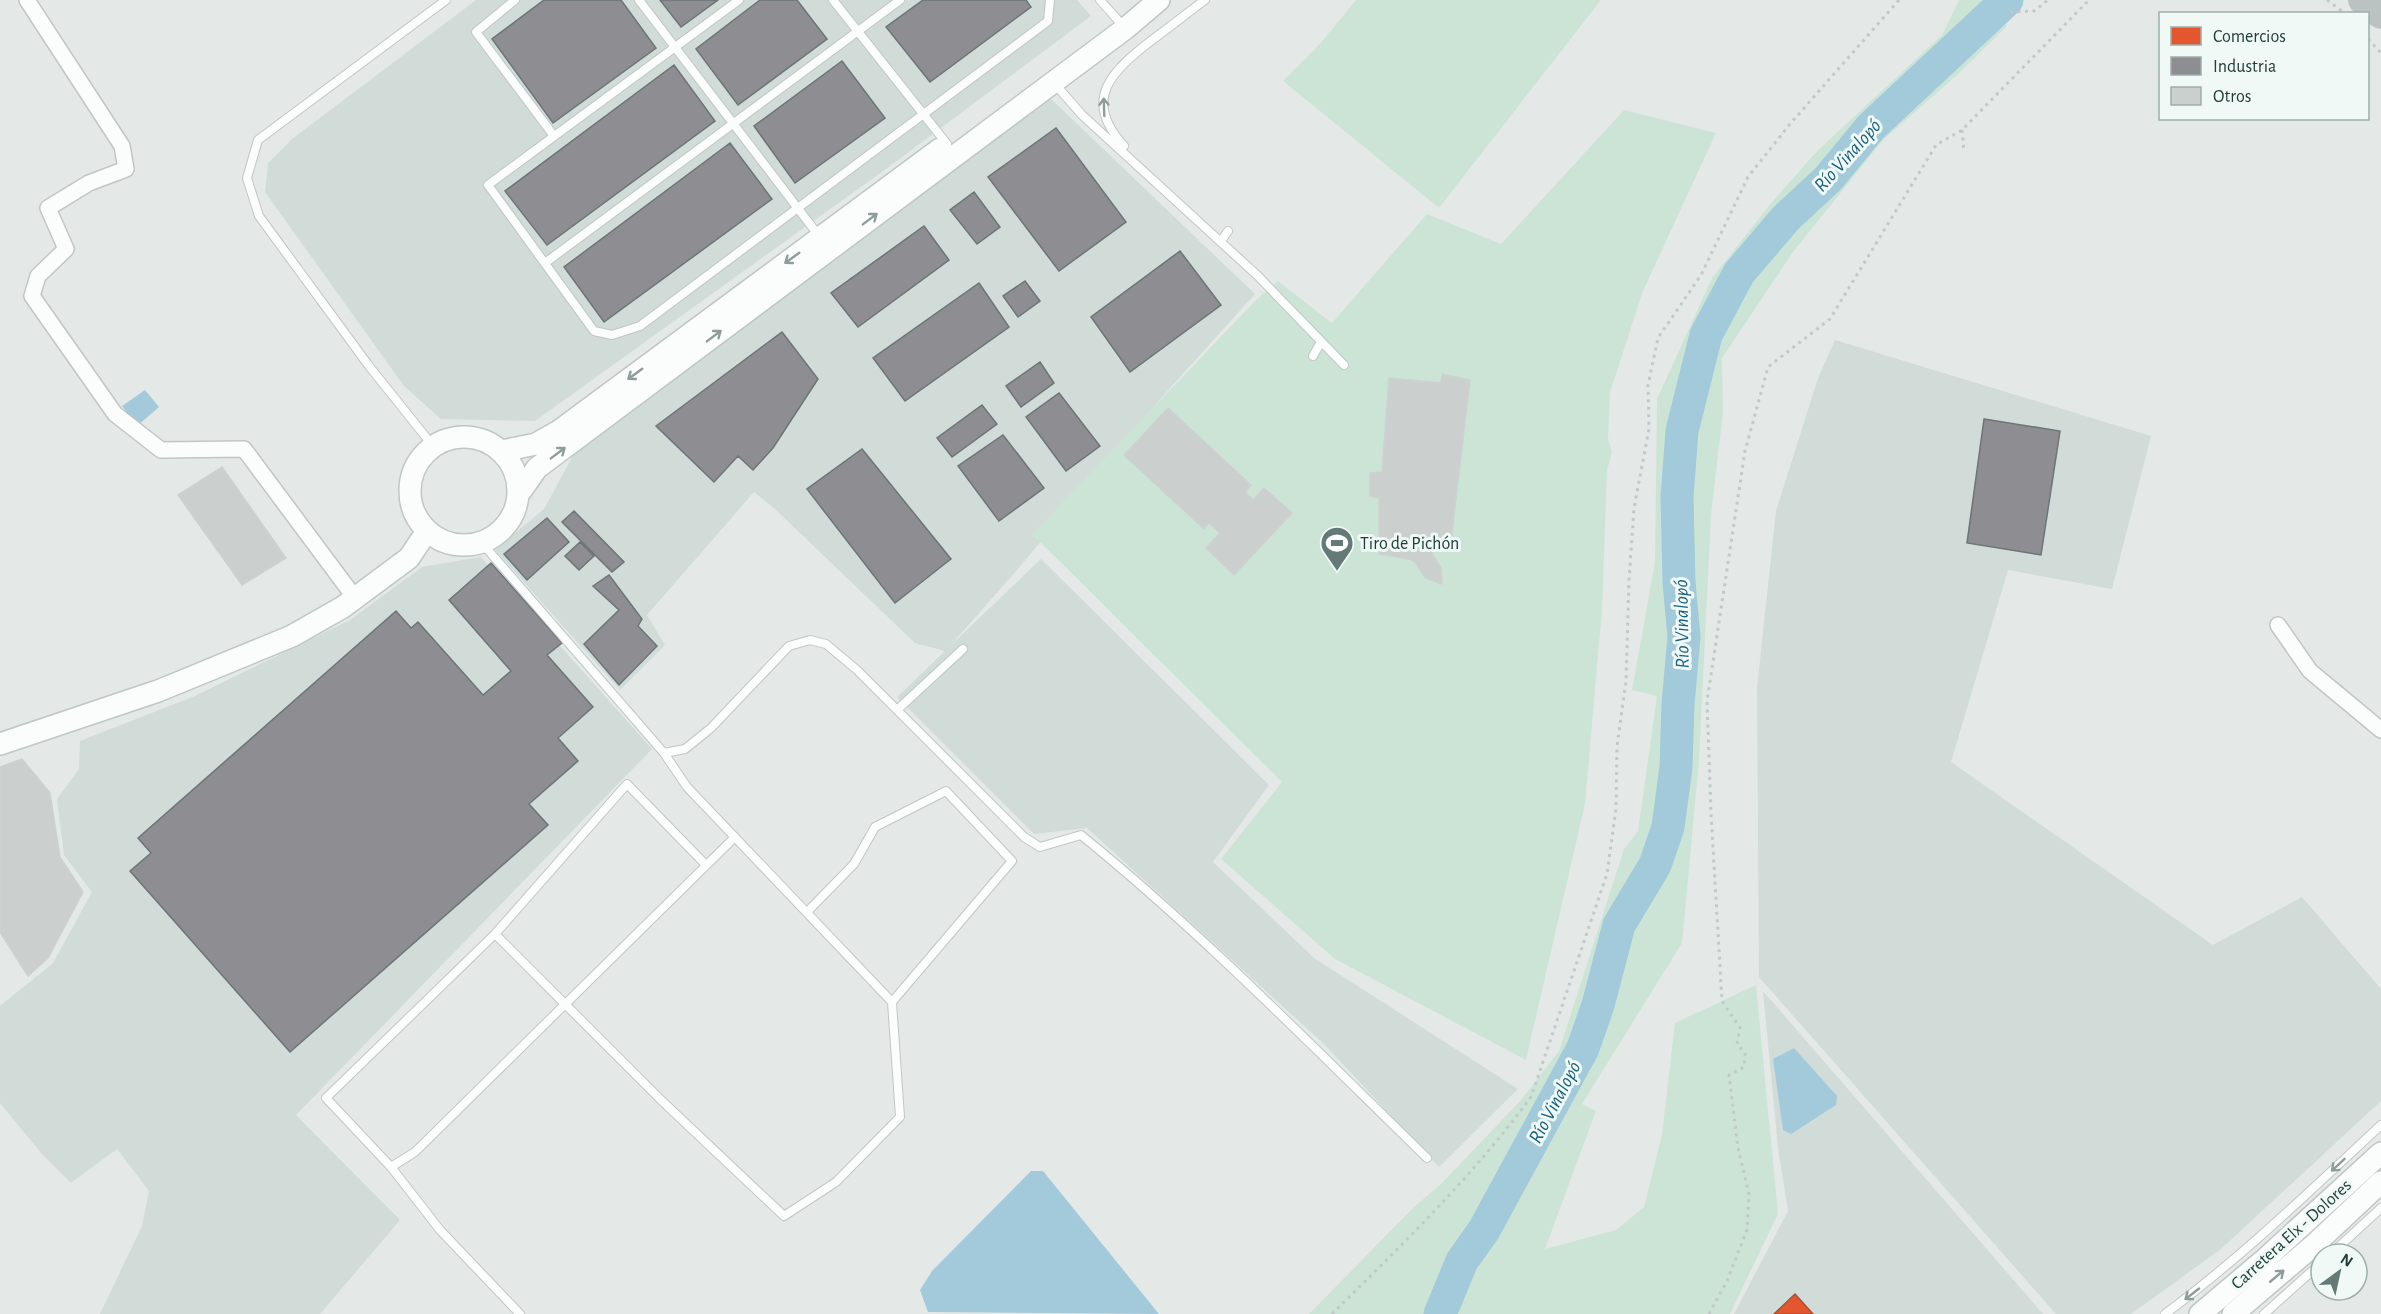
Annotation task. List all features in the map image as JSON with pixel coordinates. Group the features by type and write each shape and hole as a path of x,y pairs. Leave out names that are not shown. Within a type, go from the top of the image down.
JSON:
{"highway":[{"path":"2363,0 2381,14"}],"main road":[{"path":"518,495 537,468 1053,83 1144,0"},
{"path":"502,451 536,444 559,430 947,144 1121,23 1159,0"},
{"path":"453,437 478,438 502,451 515,472 518,495 514,513 507,524 492,537 481,542 453,544 427,531 412,509 409,492 412,473 420,458 433,446 453,437"},
{"path":"0,744 159,691 234,662 292,636 355,598 410,558 427,531"},
{"name":"Carretera Elx - Dolores","path":"2200,1314 2264,1260 2381,1153"},
{"name":"Carretera Elx - Dolores","path":"2233,1314 2315,1244 2381,1182"}],"street":[{"path":"27,0 122,146 126,169 88,183 48,208 66,249 38,276 32,296 115,414 161,450 243,449 355,598"},
{"path":"2278,625 2310,671 2381,730"}],"lane":[{"path":"433,446 369,366 259,216 247,178 258,140 446,0"},
{"path":"515,0 476,32 554,136"},
{"path":"639,0 820,238"},
{"path":"740,0 488,185 594,331 612,335 640,326 1048,21 1050,0"},
{"path":"833,0 947,144"},
{"path":"544,263 734,125 900,0"},
{"path":"1100,0 1121,23"},
{"path":"1147,171 1113,134 1105,117 1106,86 1117,68 1205,0"},
{"path":"1053,83 1082,115 1147,171 1221,241 1344,365"},
{"path":"1221,241 1228,231"},
{"path":"1313,356 1322,342"},
{"path":"481,542 664,753 687,787 808,911 892,1002 900,1117 836,1182 784,1216 495,934"},
{"path":"664,753 685,749 711,728 789,646 810,640 826,644 897,710 1024,837 1040,847 1081,834 1120,866 1240,976 1427,1158"},
{"path":"897,710 963,649"},
{"path":"519,1314 440,1230 391,1167 326,1098 495,934 627,784 706,865"},
{"path":"808,911 854,864 875,827 946,790 1012,861 892,1002"},
{"path":"391,1167 415,1152 735,837"},
{"path":"2165,1314 2194,1293 2291,1209 2381,1125"},
{"path":"2344,1242 2381,1208"},
{"path":"2264,1314 2309,1274"}],"path":[{"path":"1332,1314 1444,1202 1510,1126 1531,1097 1607,874 1616,809 1617,746 1626,681 1634,508 1648,429 1648,385 1658,338 1701,275 1748,177 1790,124 1899,0"},
{"path":"2010,12 2034,11 2048,0"},
{"path":"1709,1314 1727,1281 1747,1230 1749,1194 1738,1148 1730,1075 1744,1067 1744,1053 1737,1044 1740,1028 1722,1001 1710,813 1707,701 1745,451 1768,367 1830,319 1936,146 1962,130 2089,0"},
{"path":"2327,0 2342,12"},
{"path":"2369,41 2381,53"},
{"path":"1962,130 1964,152"}],"shaded area":[{"path":"476,0 1077,0 1091,16 886,169 535,421 441,419 404,386 265,192 268,163 292,139"},
{"path":"1051,99 1255,294 1163,396 949,647 1041,559 1269,785 1213,862 1314,958 1518,1089 1439,1167 1324,1044 1087,828 1034,834 897,697 945,651 915,643 777,511 754,492 647,615 665,645 620,690 495,550 544,509 575,452"},
{"path":"1835,340 2151,436 2112,589 2008,570 1951,762 2213,945 2302,897 2381,989 2381,1101 2221,1249 2131,1314 2056,1314 1759,977 1757,688 1776,511 1818,378"},
{"path":"481,557 652,749 296,1115 400,1220 320,1314 100,1314 142,1226 149,1191 117,1149 71,1183 41,1153 0,1103 0,1006 53,963 92,892 64,855 57,799 79,769 80,741 195,696 350,620 422,567"},
{"path":"1763,991 2043,1314 1734,1314 1788,1211 1778,1148"}],"green space":[{"path":"1356,0 1601,0 1439,208 1283,81 1318,46"},
{"path":"1959,0 1994,0 2007,26 1955,77 1883,140 1793,252 1722,358 1723,412 1711,515 1699,761 1682,943 1582,1104 1596,1111 1545,1249 1616,1230 1644,1207 1662,1134 1675,1023 1756,985 1778,1214 1730,1314 1309,1314 1413,1208 1441,1184 1521,1100 1559,1051 1624,849 1638,831 1657,696 1632,690 1655,562 1657,399 1712,278 1772,202 1818,150 1942,35"},
{"name":"Tiro de Pichón","path":"1624,110 1716,133 1643,291 1610,392 1608,439 1612,451 1607,471 1602,610 1585,804 1526,1060 1335,959 1221,859 1282,782 1032,534 1257,299 1278,281 1332,323 1427,214 1501,244"}],"water":[{"path":"145,390 159,407 137,426 122,406"},
{"path":"1794,1048 1837,1096 1836,1105 1791,1134 1783,1130 1773,1059"},
{"path":"1031,1171 1043,1171 1159,1314 928,1312 920,1290 932,1271"}],"building: Comercios":[{"path":"1795,1294 1813,1314 1774,1314"}],"building: Industria":[{"path":"544,0 621,0 656,48 553,123 492,39"},
{"path":"660,0 718,0 681,27"},
{"path":"760,0 797,0 827,39 738,105 696,49"},
{"path":"923,0 1026,0 1031,7 930,82 886,27"},
{"path":"842,61 885,118 795,183 754,126"},
{"path":"674,65 715,121 547,245 505,191"},
{"path":"1056,128 1126,222 1059,271 988,177"},
{"path":"730,143 772,199 604,322 564,267"},
{"path":"974,192 1000,227 977,244 950,210"},
{"path":"924,226 949,260 858,327 831,293"},
{"path":"1180,251 1221,305 1130,372 1091,317"},
{"path":"1025,281 1040,301 1018,317 1003,296"},
{"path":"979,283 1009,327 905,401 873,358"},
{"path":"782,332 818,379 773,448 753,470 738,456 714,482 656,426"},
{"path":"1040,362 1054,383 1021,407 1006,386"},
{"path":"1059,393 1100,446 1066,471 1026,417"},
{"path":"982,405 997,424 952,457 937,438"},
{"path":"1984,419 2060,431 2041,555 1967,543"},
{"path":"1003,435 1044,488 999,521 958,466"},
{"path":"862,449 951,559 895,603 807,489"},
{"path":"574,511 624,562 612,572 562,522"},
{"path":"547,518 569,542 527,580 504,554"},
{"path":"580,542 594,556 579,570 565,556"},
{"path":"491,563 562,643 547,655 593,707 558,738 578,761 529,804 548,825 290,1052 130,871 151,853 138,838 396,611 411,628 418,622 483,695 511,671 449,600"},
{"path":"609,575 642,619 638,626 657,646 619,685 584,644 619,610 593,586"}],"building: Otros":[{"path":"1442,374 1470,380 1450,549 1433,547 1432,554 1441,568 1442,584 1425,578 1415,562 1409,559 1379,554 1379,498 1370,496 1370,473 1382,472 1389,378 1441,383"},
{"path":"1168,408 1251,485 1245,492 1253,500 1264,488 1292,513 1234,575 1206,548 1220,533 1209,523 1204,529 1124,455"},
{"path":"222,467 286,558 242,585 178,495"},
{"path":"22,759 50,793 60,857 83,892 48,958 28,976 0,932 0,767"}],"waterway":[{"name":"Río Vinalopó","path":"1440,1314 1462,1261 1484,1230 1583,1048 1598,1005 1619,925 1655,865 1668,827 1676,767 1678,704 1684,637 1679,582 1677,497 1682,431 1706,335 1739,273 1786,218 1828,179 1871,127 2007,0"}],"place":[{"name":"Tiro de Pichón","path":"1337,572"}]}
